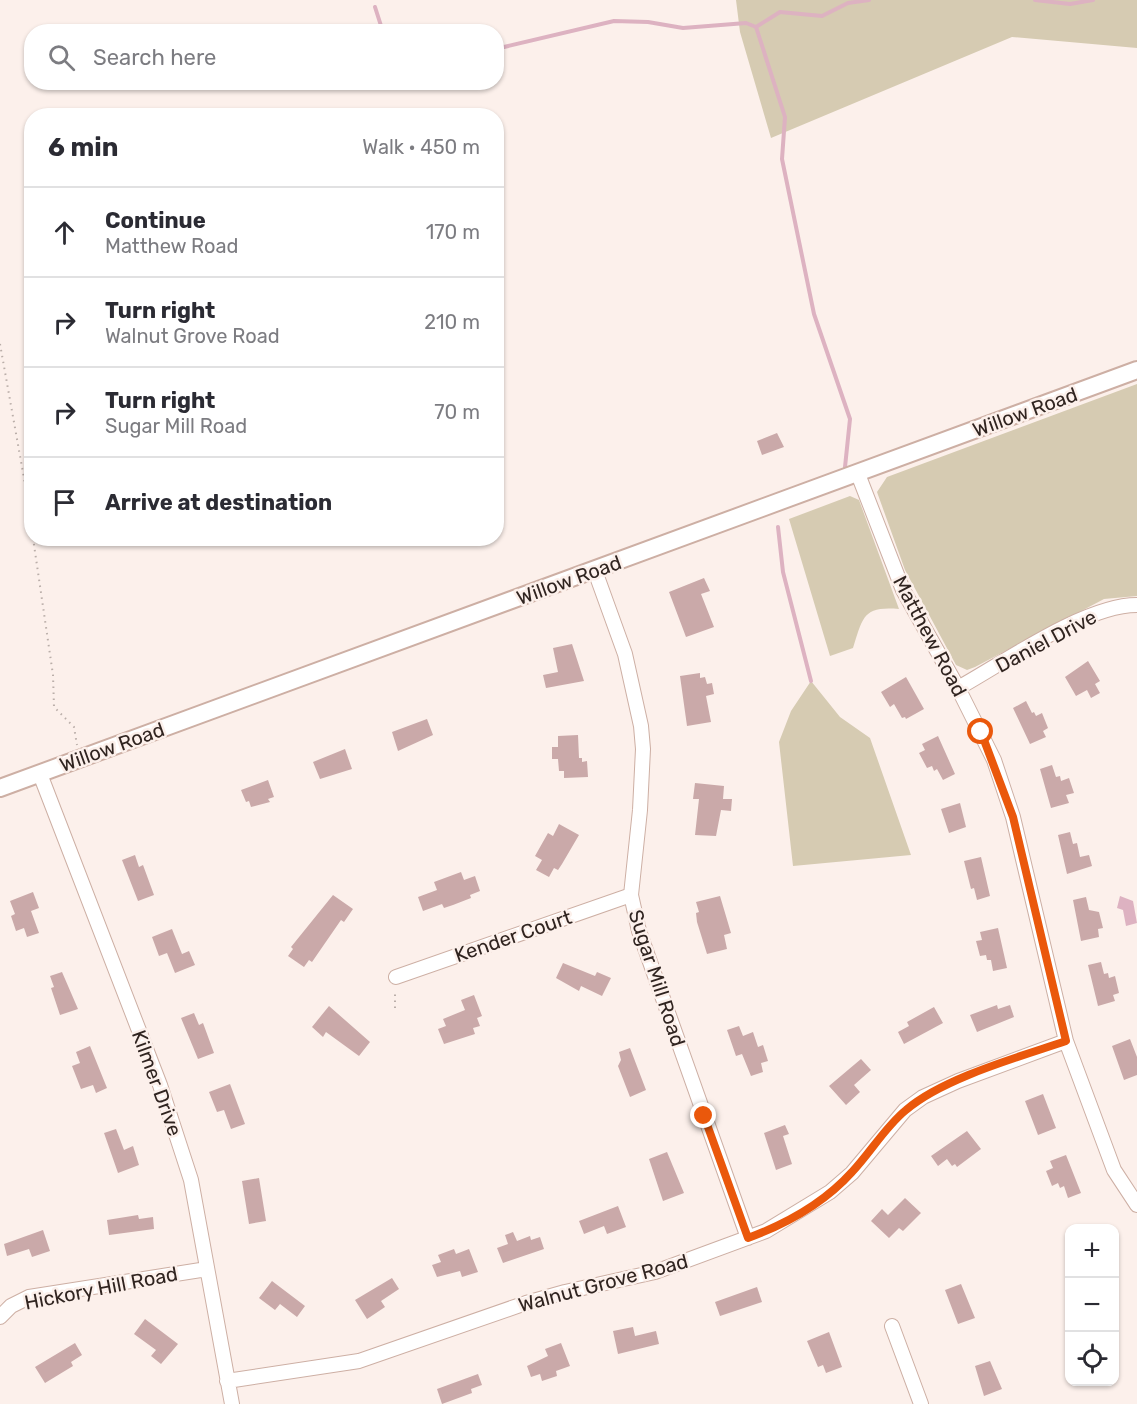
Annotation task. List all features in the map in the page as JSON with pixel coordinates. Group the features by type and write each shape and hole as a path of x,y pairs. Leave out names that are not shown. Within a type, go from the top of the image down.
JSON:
{"street":[{"name":"Willow Road","path":"0,788 1137,370"},
{"name":"Matthew Road","path":"858,474 903,590 958,688 994,760 1013,817 1066,1041 1114,1170 1137,1205"},
{"name":"Sugar Mill Road","path":"595,571 625,654 641,726 643,749 640,810 631,895 639,931 748,1238"},
{"name":"Daniel Drive","path":"958,688 1086,616 1122,605 1137,605"},
{"name":"Kilmer Drive","path":"40,774 160,1085 195,1196 231,1404"},
{"name":"Kender Court","path":"396,977 631,895"},
{"name":"Walnut Grove Road","path":"227,1381 358,1361 526,1303 655,1272 748,1238 791,1218 830,1192 852,1173 892,1124 923,1097 958,1081 1066,1041"},
{"name":"Hickory Hill Road","path":"0,1317 11,1306 29,1298 207,1269"},
{"path":"892,1326 921,1404"}],"path":[{"path":"0,344 24,478"},
{"path":"34,546 53,675 54,707 74,727 80,758"},
{"path":"395,1008 396,977"}],"shaded area":[{"path":"736,0 1137,0 1137,48 1012,37 771,138 740,32"},
{"path":"1137,384 1137,596 1104,599 975,667 967,670 956,665 905,570 877,492 887,477"},
{"path":"850,496 859,500 899,609 878,609 871,612 862,621 853,648 830,656 789,519"},
{"path":"811,681 840,717 870,738 911,855 793,866 779,742 791,711"},
{"path":"1120,896 1133,901 1137,923 1126,926 1123,910 1117,908"}],"building":[{"path":"777,433 784,447 762,455 757,441"},
{"path":"704,578 710,591 701,594 714,627 686,637 669,592"},
{"path":"572,644 584,681 546,688 543,675 558,672 553,648"},
{"path":"1088,661 1100,681 1095,684 1100,693 1091,698 1087,690 1076,696 1065,677"},
{"path":"700,673 700,678 705,677 707,684 712,683 714,694 706,696 711,722 687,726 680,676"},
{"path":"906,677 924,709 906,719 902,718 894,704 890,707 881,692"},
{"path":"1026,701 1036,716 1042,713 1048,728 1043,731 1046,737 1030,744 1013,708"},
{"path":"427,719 433,735 398,751 392,732"},
{"path":"578,735 579,758 582,758 582,762 587,761 588,777 564,778 564,771 559,771 558,759 552,759 552,747 558,747 558,736"},
{"path":"938,736 955,774 943,780 937,769 934,771 932,766 927,768 919,753 925,750 922,744"},
{"path":"345,749 352,769 320,779 313,762"},
{"path":"1052,765 1056,777 1060,776 1061,781 1069,778 1074,793 1066,795 1069,803 1051,808 1040,769"},
{"path":"268,780 274,797 268,799 270,802 251,807 241,790"},
{"path":"695,783 724,786 723,799 732,799 731,811 721,810 716,836 695,835 699,799 693,799"},
{"path":"960,803 966,827 949,833 941,809"},
{"path":"559,824 579,835 558,870 554,868 549,877 536,870 542,860 535,856 548,833 553,836"},
{"path":"1070,832 1073,844 1077,843 1080,857 1089,855 1092,866 1067,874 1058,835"},
{"path":"135,855 139,867 143,865 154,895 138,901 122,860"},
{"path":"981,857 990,896 977,900 974,888 971,889 964,861"},
{"path":"461,872 464,880 475,876 480,891 470,895 471,898 453,905 444,908 442,904 423,911 418,897 437,890 434,882"},
{"path":"33,892 39,908 31,911 39,933 27,937 24,928 16,931 11,916 15,914 10,901"},
{"path":"333,895 353,909 344,922 341,920 312,962 309,960 304,967 288,956 293,949 291,947"},
{"path":"720,896 731,933 724,935 727,949 707,954 697,922 696,913 699,912 696,902"},
{"path":"1086,897 1089,910 1099,912 1103,928 1098,929 1099,937 1081,941 1073,900"},
{"path":"998,928 1007,968 993,971 991,960 987,960 986,955 980,956 976,941 982,940 980,932"},
{"path":"172,929 182,954 189,951 195,965 175,973 167,953 159,956 152,937"},
{"path":"1101,962 1104,974 1108,973 1109,978 1115,976 1119,993 1113,995 1115,1001 1098,1006 1088,965"},
{"path":"563,963 595,976 597,972 611,978 602,996 581,986 579,991 556,978"},
{"path":"62,972 78,1009 60,1015 51,988 54,987 50,976"},
{"path":"474,995 482,1016 477,1018 480,1026 473,1028 475,1034 444,1044 438,1029 446,1026 443,1019 465,1010 461,1000"},
{"path":"997,1005 998,1009 1010,1005 1014,1017 977,1032 970,1015"},
{"path":"329,1006 370,1042 359,1056 326,1032 323,1037 312,1027"},
{"path":"934,1007 943,1023 904,1044 898,1032 909,1026 907,1022"},
{"path":"194,1013 199,1025 203,1023 214,1053 198,1059 181,1018"},
{"path":"739,1026 743,1036 753,1032 758,1047 763,1045 768,1061 761,1063 763,1072 751,1076 742,1054 736,1056 727,1030"},
{"path":"1130,1039 1137,1057 1137,1075 1124,1080 1112,1046"},
{"path":"90,1046 107,1088 96,1093 93,1085 81,1089 72,1066 80,1063 76,1052"},
{"path":"630,1048 646,1090 630,1097 618,1066 621,1060 619,1052"},
{"path":"861,1059 871,1070 854,1085 860,1092 846,1105 829,1086"},
{"path":"230,1084 245,1124 231,1129 224,1110 217,1112 209,1092"},
{"path":"1043,1094 1056,1128 1038,1135 1025,1101"},
{"path":"785,1125 789,1134 783,1136 792,1164 776,1170 764,1133"},
{"path":"116,1129 124,1150 133,1146 139,1165 118,1173 104,1133"},
{"path":"967,1131 981,1149 957,1167 955,1164 952,1166 947,1159 938,1166 931,1156"},
{"path":"667,1152 684,1193 663,1201 649,1159"},
{"path":"1066,1155 1081,1193 1068,1198 1064,1186 1060,1188 1058,1183 1052,1186 1046,1171 1053,1168 1050,1161"},
{"path":"259,1178 266,1221 249,1224 242,1181"},
{"path":"905,1198 921,1213 903,1231 899,1228 889,1238 871,1221 882,1209 888,1215"},
{"path":"618,1206 626,1227 607,1234 604,1226 584,1234 579,1221"},
{"path":"138,1215 139,1219 153,1217 154,1229 109,1235 107,1220"},
{"path":"43,1230 50,1251 32,1257 29,1249 7,1256 4,1244"},
{"path":"513,1232 517,1241 530,1236 531,1240 540,1237 544,1249 503,1263 497,1248 508,1244 505,1235"},
{"path":"454,1249 456,1254 469,1249 478,1272 462,1277 460,1271 437,1277 432,1265 441,1262 438,1255"},
{"path":"392,1278 399,1289 381,1301 385,1307 367,1319 355,1300"},
{"path":"272,1281 305,1306 297,1317 280,1304 275,1310 259,1298"},
{"path":"961,1284 975,1318 958,1324 945,1290"},
{"path":"757,1287 762,1302 720,1316 715,1302"},
{"path":"145,1319 178,1344 161,1364 151,1356 156,1350 134,1334"},
{"path":"633,1327 635,1336 656,1331 659,1344 618,1354 613,1331"},
{"path":"829,1332 842,1367 826,1373 823,1365 818,1367 807,1341"},
{"path":"75,1343 82,1355 71,1362 73,1366 45,1383 35,1367"},
{"path":"561,1343 570,1366 556,1371 557,1376 542,1381 540,1374 531,1377 527,1366 548,1356 545,1349"},
{"path":"990,1361 1002,1389 984,1396 975,1366"},
{"path":"478,1374 482,1385 471,1389 472,1393 442,1404 437,1389"}],"waterway":[{"path":"756,27 780,12 822,16 848,3 869,0"},
{"path":"1035,0 1070,4 1093,0"},
{"path":"375,7 380,24"},
{"path":"504,47 614,21 648,22 683,28 746,23 756,27"},
{"path":"756,27 785,117 782,159 814,314 850,419 845,467"},
{"path":"778,527 783,572 811,681"}],"route":[{"path":"704,1116 748,1238 791,1218 830,1192 852,1173 905,1110 923,1097 958,1081 1066,1041 1013,817 994,760 981,732"}]}
